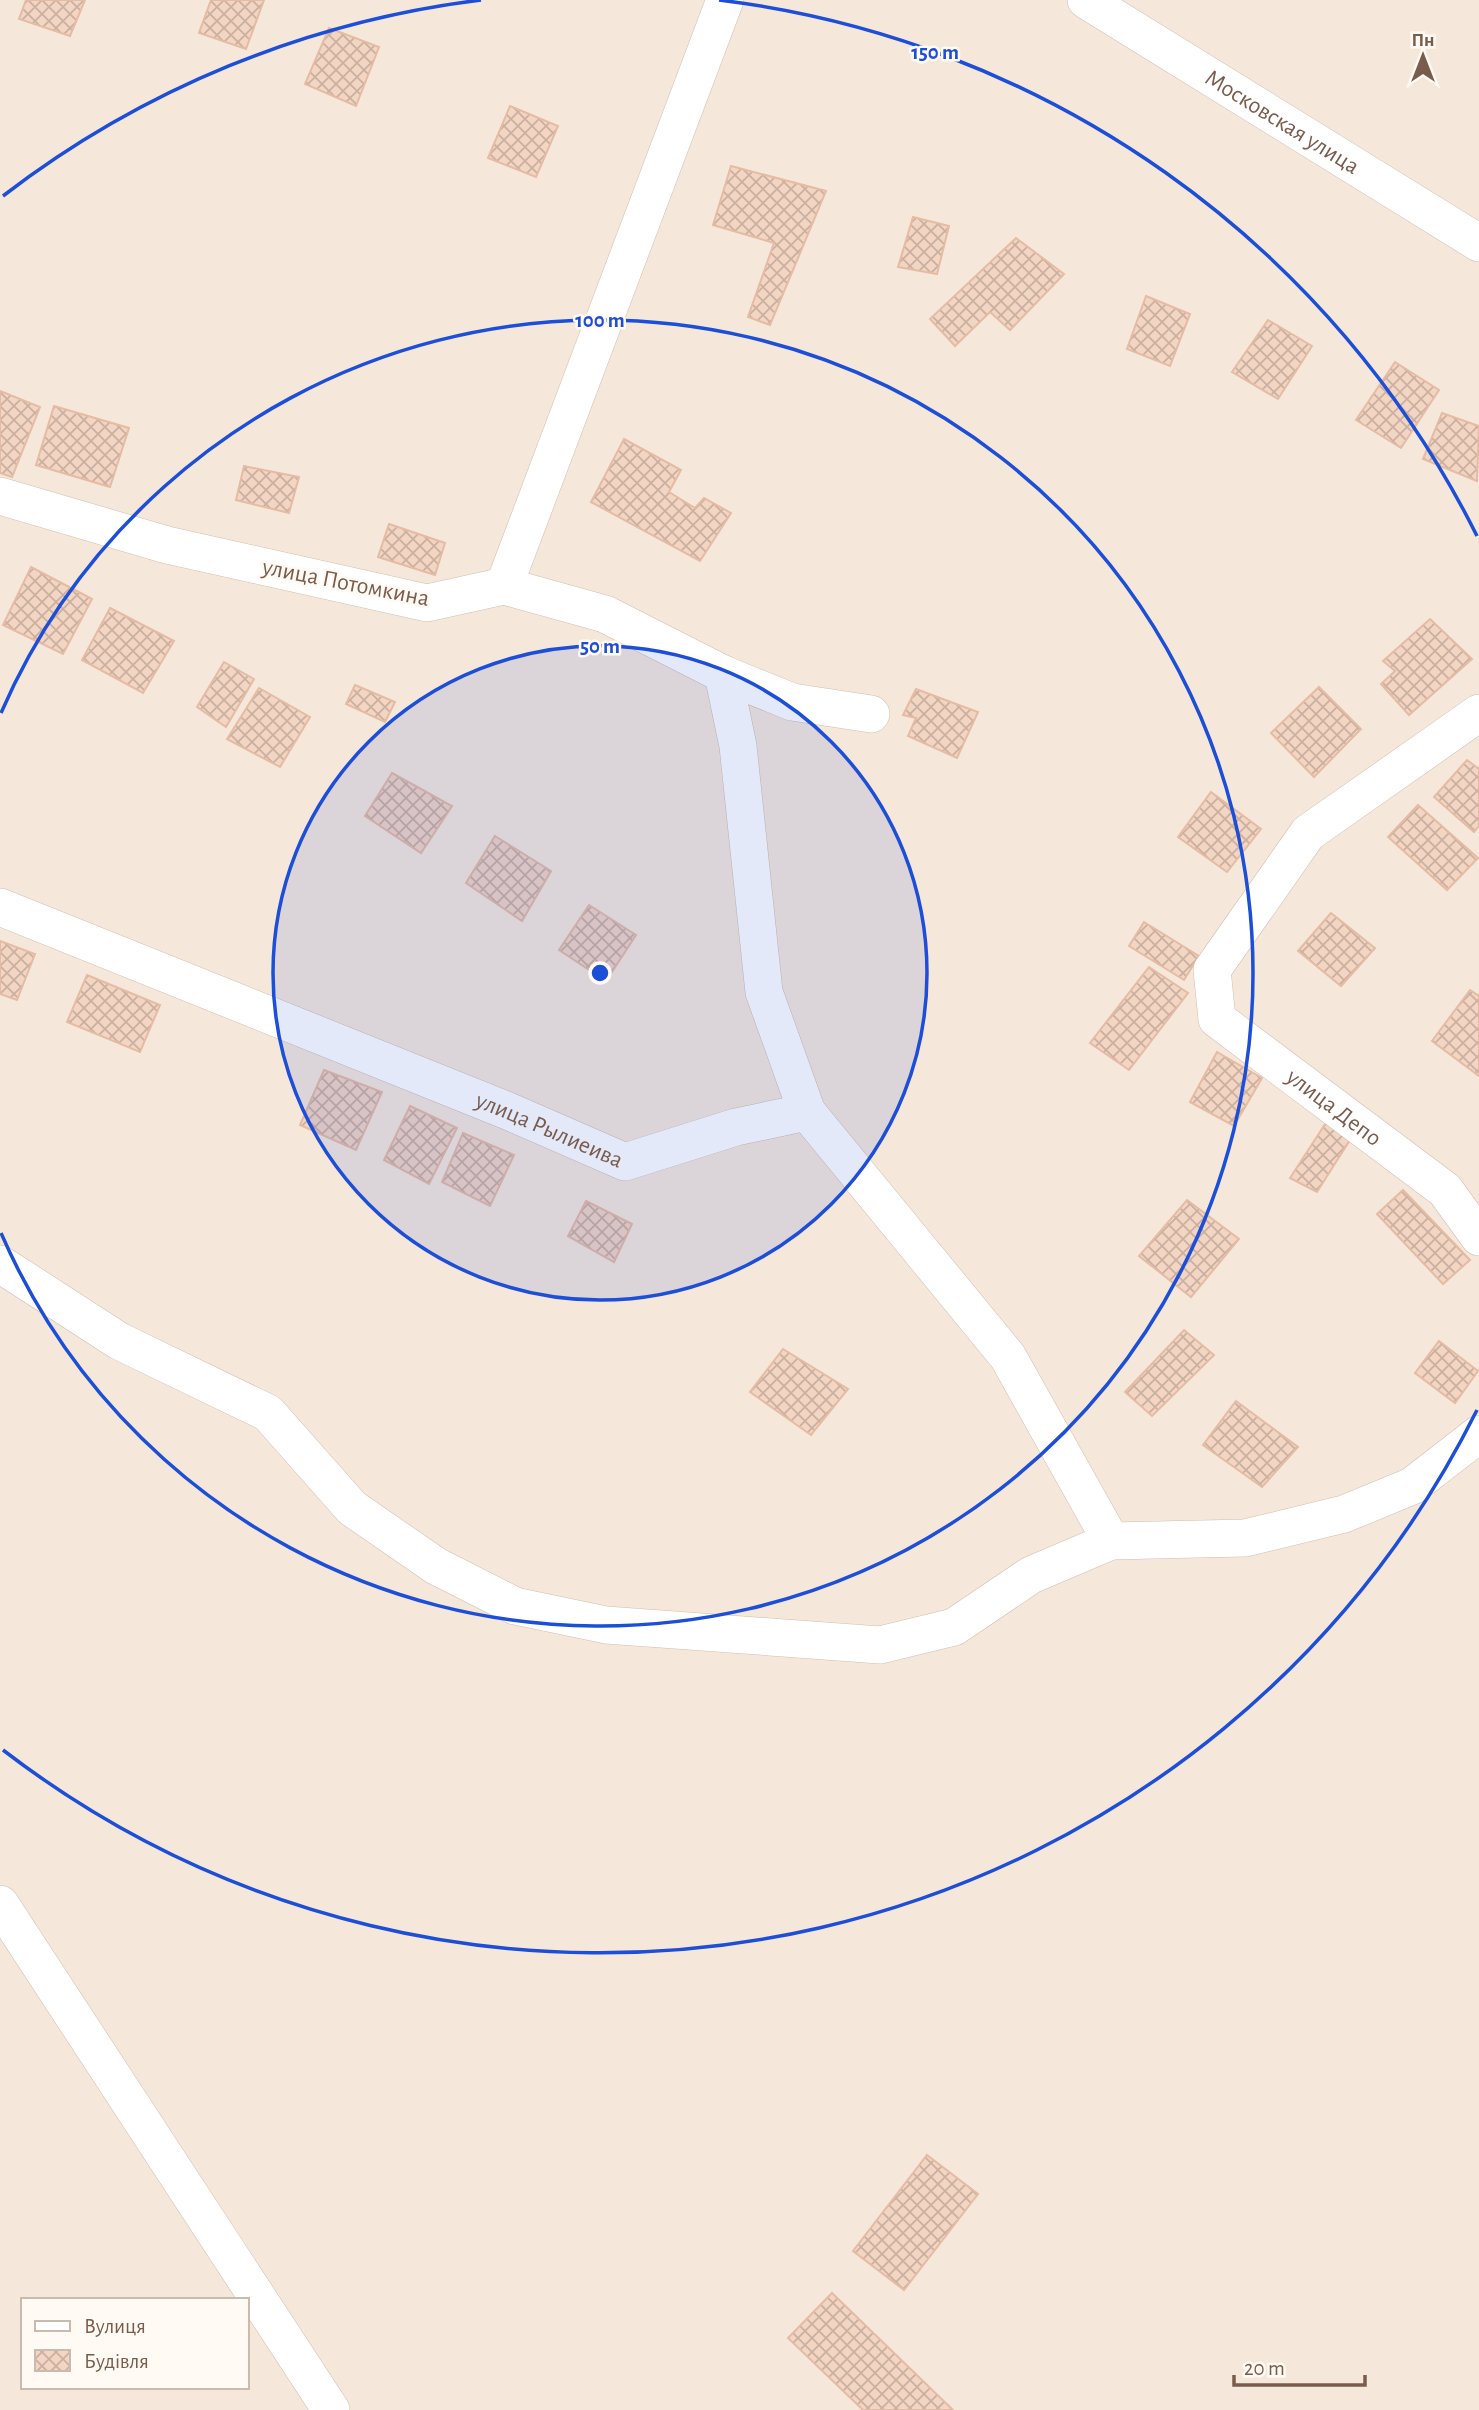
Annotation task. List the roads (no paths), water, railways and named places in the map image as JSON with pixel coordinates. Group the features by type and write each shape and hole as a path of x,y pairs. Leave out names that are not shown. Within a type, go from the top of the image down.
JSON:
{"street":[{"path":"504,586 722,0"},
{"name":"Московская улица","path":"1086,0 1479,243"},
{"name":"улица Потомкина","path":"0,496 167,545 427,603 504,586 605,614 723,674 792,702 871,714"},
{"path":"723,674 738,746 764,992 807,1112 1008,1357 1111,1541"},
{"name":"улица Депо","path":"1479,713 1308,833 1212,970 1217,1019 1445,1190 1479,1237"},
{"name":"улица Рылиеива","path":"0,907 508,1111 625,1162 736,1127 807,1112"},
{"path":"0,1264 119,1341 268,1413 352,1508 436,1566 515,1606 606,1625 880,1645 954,1627 1031,1574 1111,1541 1245,1538 1344,1514 1412,1486 1479,1434"},
{"path":"0,1904 331,2410"}]}
